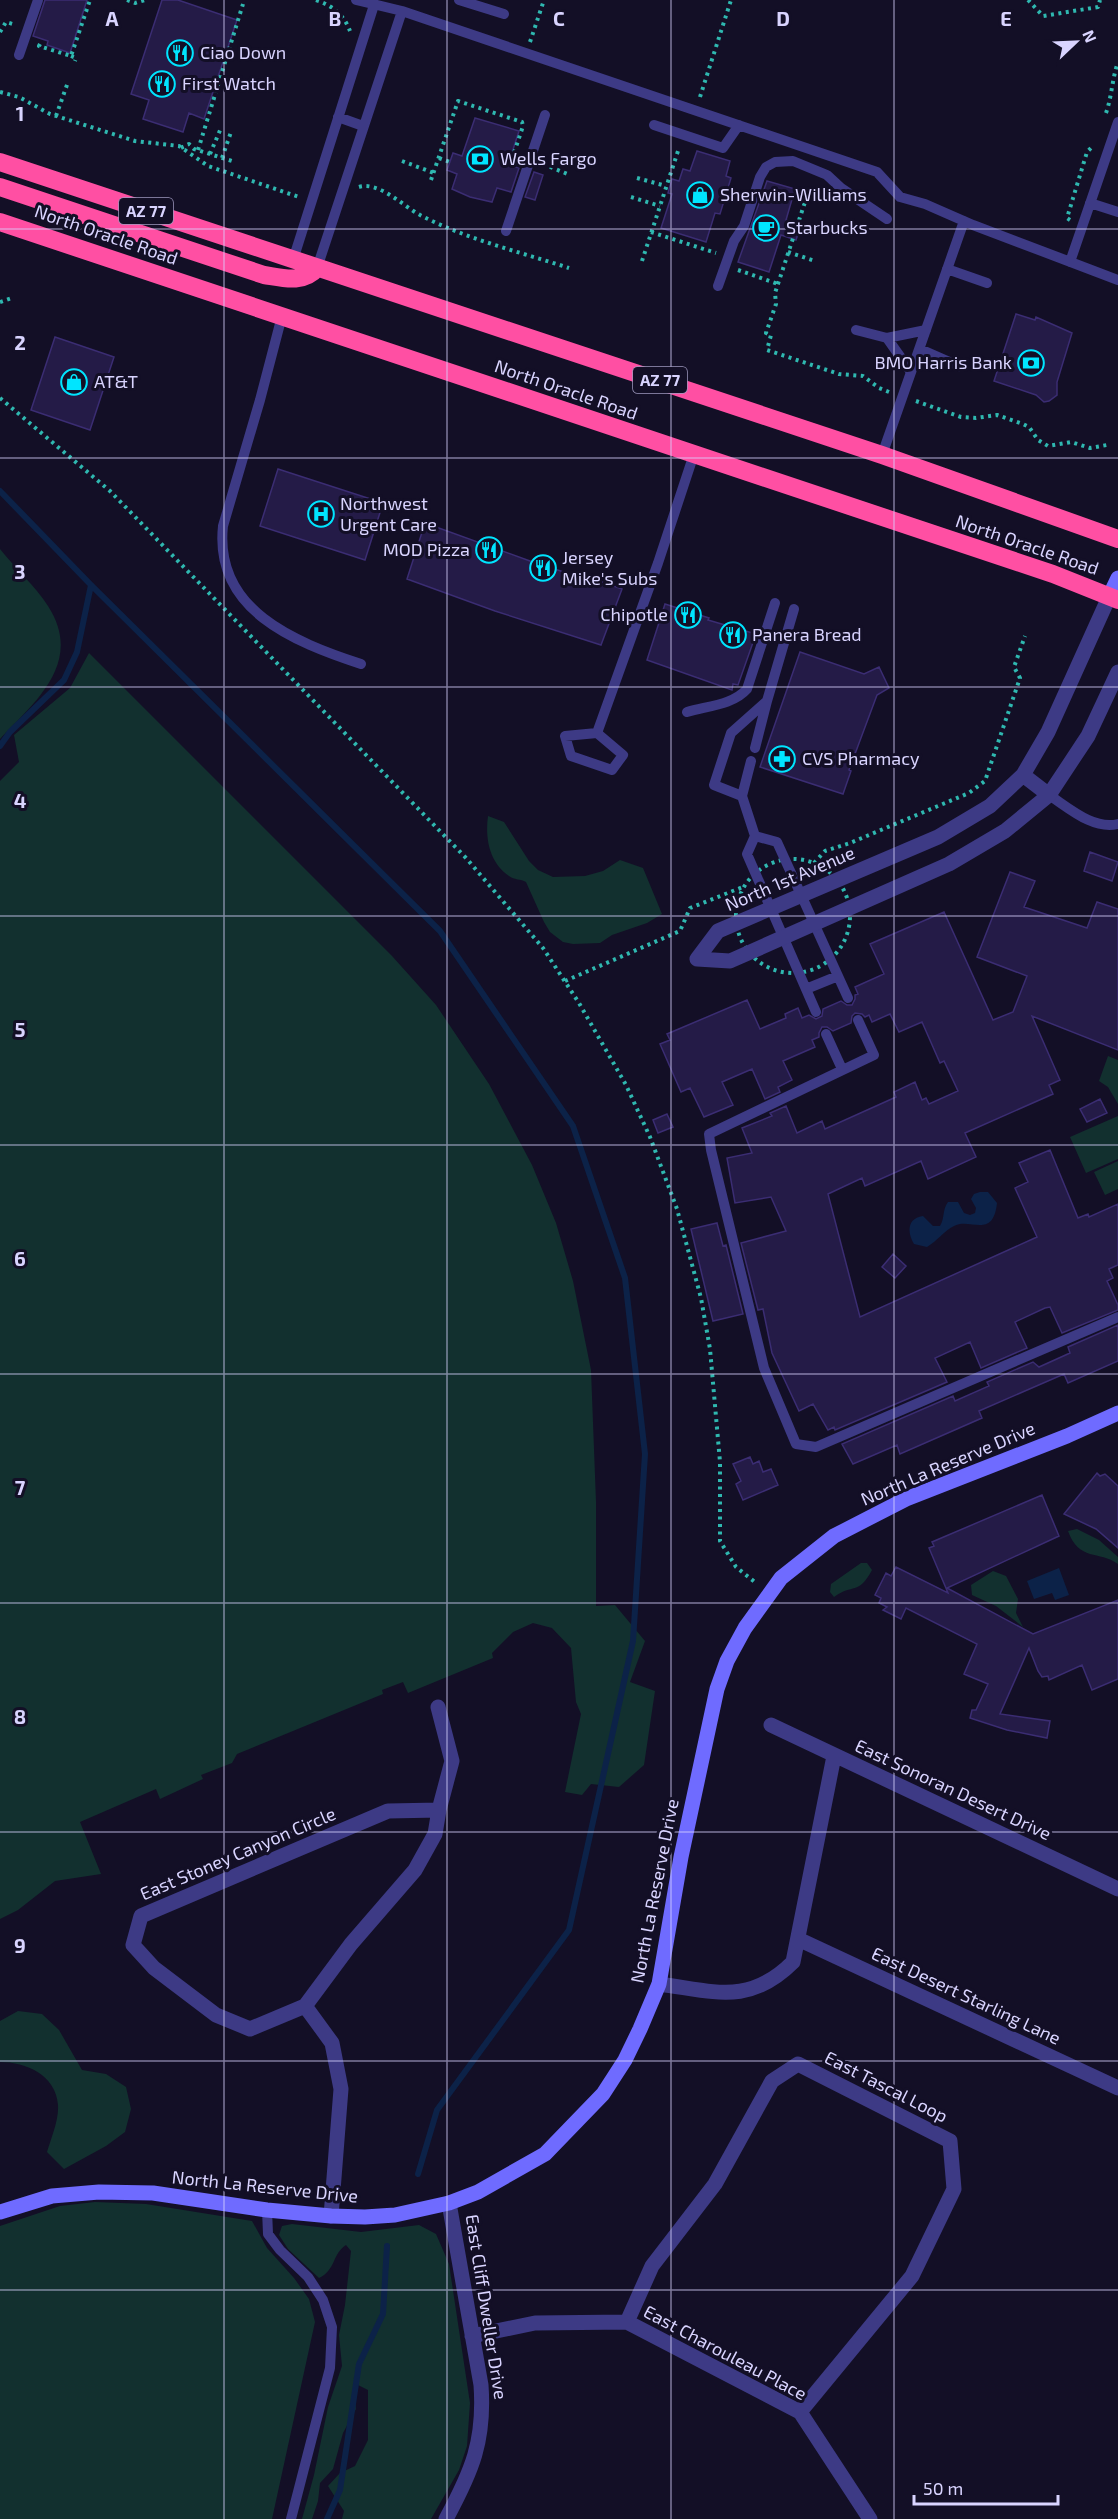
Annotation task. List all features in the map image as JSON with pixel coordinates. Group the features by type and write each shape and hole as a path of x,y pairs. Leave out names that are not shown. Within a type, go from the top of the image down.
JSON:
{"highway":[{"name":"North Oracle Road","path":"0,162 882,454 1118,539"},
{"path":"0,187 264,275 294,280 309,277 317,268"},
{"name":"North Oracle Road","path":"0,222 1053,574 1114,599"}],"street":[{"name":"North 1st Avenue","path":"1118,578 1114,599 1048,732 1023,775 990,806 938,837 718,931 697,958 730,961 949,864 1005,831 1049,795 1088,736 1118,672"},
{"path":"1023,775 1049,795"},
{"name":"North La Reserve Drive","path":"0,2212 52,2196 99,2192 153,2193 267,2210 331,2216 395,2215 449,2203 478,2192 545,2154 603,2094 625,2060 659,1984 681,1857 717,1689 727,1661 745,1628 781,1578 834,1536 906,1499 1067,1436 1118,1413"},
{"path":"331,2216 341,2089 332,2043 305,2006 351,1944 416,1870 435,1834 452,1761 438,1707"},
{"name":"East Sonoran Desert Drive","path":"771,1725 1118,1889"},
{"path":"659,1984 724,1993 744,1992 780,1975 793,1962 834,1756"},
{"name":"East Stoney Canyon Circle","path":"305,2006 250,2029 216,2015 154,1968 133,1945 141,1916 388,1811 439,1810"},
{"name":"East Desert Starling Lane","path":"798,1939 1118,2088"},
{"name":"East Tascal Loop","path":"627,2322 652,2266 715,2184 772,2081 798,2064 950,2141 954,2189 912,2276 800,2412"},
{"name":"East Cliff Dweller Drive","path":"446,2519 470,2475 483,2412 481,2385 449,2203"},
{"name":"East Charouleau Place","path":"472,2336 536,2323 627,2322 800,2412 870,2519"}],"lane":[{"path":"19,55 38,0"},
{"path":"356,0 402,11 878,172 900,197 925,204 1118,280"},
{"path":"459,0 504,14"},
{"path":"292,260 374,5"},
{"path":"317,268 402,11"},
{"path":"506,231 545,115"},
{"path":"338,117 363,126"},
{"path":"1070,262 1118,122"},
{"path":"654,125 723,148 739,125"},
{"path":"718,286 734,241 744,226 760,177 766,167 775,162 793,161 827,175 840,188 886,219"},
{"path":"1090,203 1118,212"},
{"path":"882,454 964,221"},
{"path":"947,268 987,283"},
{"path":"282,316 223,526 221,544 224,561 232,583 249,608 290,636 361,664"},
{"path":"856,330 887,338 926,330"},
{"path":"887,338 911,372"},
{"path":"920,350 961,367"},
{"path":"597,734 694,454"},
{"path":"687,712 741,696 747,688 775,603"},
{"path":"755,748 794,609"},
{"path":"742,796 714,785 731,733 767,701"},
{"path":"597,734 623,755 612,770 571,756 565,736 597,734"},
{"path":"751,761 742,796 755,836 747,854 816,1012"},
{"path":"1049,795 1084,819 1100,824 1118,824"},
{"path":"755,836 777,842 848,998"},
{"path":"806,989 838,976"},
{"path":"858,1020 874,1054 709,1134 764,1368 796,1444 816,1447 1118,1317"},
{"path":"826,1034 842,1069"},
{"path":"267,2210 268,2234 280,2250 308,2277 323,2300 332,2327 330,2367 291,2519"}],"path":[{"path":"71,56 90,0"},
{"path":"127,0 135,3 145,0"},
{"path":"526,54 544,0"},
{"path":"1028,0 1043,16 1098,7 1100,0"},
{"path":"198,150 243,4"},
{"path":"0,32 6,21 42,34 39,46 71,56 76,58 75,60"},
{"path":"56,116 68,82"},
{"path":"0,92 19,97 56,116 135,141 170,144 181,148 208,166 302,198"},
{"path":"431,180 458,101 522,122 523,126 510,165"},
{"path":"210,154 221,128"},
{"path":"222,158 231,132"},
{"path":"181,148 189,144 198,150 232,161"},
{"path":"439,158 450,162"},
{"path":"402,161 434,174"},
{"path":"637,178 666,186"},
{"path":"340,197 347,200 351,191 363,185 383,190 402,206 441,226 569,268"},
{"path":"631,197 660,206"},
{"path":"788,252 815,261"},
{"path":"0,302 12,298"},
{"path":"0,398 110,491 323,710 480,874 543,948 565,981 626,1085 662,1170 690,1253 703,1309 715,1389 720,1462 720,1540 736,1567 756,1583"},
{"path":"814,863 825,851 969,793 985,781 1020,678 1014,668 1025,636"},
{"path":"565,981 680,931 690,908 743,887"}],"green space":[{"path":"0,549 48,606 58,626 61,645 58,663 51,679 28,710 0,739"},
{"path":"89,653 392,956 436,1005 489,1084 532,1165 556,1223 573,1281 591,1370 596,1502 596,1606 615,1605 645,1641 630,1682 655,1691 644,1765 619,1787 591,1784 582,1795 565,1792 581,1714 576,1702 571,1648 552,1628 533,1623 513,1632 492,1653 493,1658 408,1693 403,1682 382,1690 383,1694 237,1754 232,1763 201,1775 203,1779 160,1799 156,1789 80,1822 101,1874 55,1881 18,1910 0,1919 0,781 19,762 14,735 70,688"},
{"path":"488,816 504,822 529,861 538,870 553,877 585,876 603,871 620,860 643,868 662,914 647,923 612,935 600,943 563,942 550,932 526,882 511,877 497,864 488,841"},
{"path":"1108,1056 1118,1060 1118,1104 1108,1087 1099,1081"},
{"path":"1118,1116 1118,1159 1086,1173 1070,1137"},
{"path":"1118,1161 1118,1189 1105,1195 1094,1172"},
{"path":"1077,1529 1099,1540 1118,1557 1118,1564 1078,1547 1068,1531"},
{"path":"861,1563 867,1563 872,1570 867,1578 859,1586 834,1597 830,1592 831,1584"},
{"path":"993,1571 1006,1576 1018,1599 1016,1613 1023,1627 996,1606 972,1595 971,1585"},
{"path":"18,2011 42,2014 59,2030 82,2070 106,2074 126,2087 131,2109 125,2132 106,2146 64,2169 47,2152 58,2111 52,2086 38,2072 20,2064 0,2062 0,2021"},
{"path":"95,2202 146,2204 252,2221 267,2248 309,2299 315,2322 272,2519 0,2519 0,2226 60,2206"},
{"path":"292,2224 361,2232 419,2225 436,2234 449,2264 470,2403 467,2446 459,2470 431,2519 342,2519 344,2511 328,2486 340,2473 355,2466 368,2440 368,2390 354,2383 356,2409 343,2433 333,2469 320,2483 318,2501 312,2519 302,2519 328,2407 342,2366 339,2335 351,2251 346,2245 338,2253 328,2271 319,2278 288,2249 279,2235 282,2226"}],"water":[{"path":"988,1192 997,1203 991,1221 980,1225 954,1226 927,1247 914,1244 910,1235 910,1227 914,1220 923,1216 933,1226 940,1226 948,1202 958,1202 964,1213 970,1215 975,1213 976,1208 971,1199 974,1194"},
{"path":"1059,1568 1069,1595 1055,1600 1052,1593 1034,1599 1027,1581"}],"building":[{"path":"45,0 87,0 70,53 47,45 48,41 33,36"},
{"path":"162,0 178,0 237,20 204,119 189,113 183,132 143,119 149,100 131,94"},
{"name":"Wells Fargo","path":"475,118 519,131 508,165 519,168 511,192 497,188 492,202 470,197 452,189 457,174 447,170 453,153 462,156"},
{"name":"Sherwin-Williams","path":"697,151 730,161 726,176 731,178 720,214 715,213 706,242 661,228 672,194 668,193 672,179 679,181 683,169 690,171"},
{"path":"534,172 543,175 535,200 525,197"},
{"name":"Starbucks","path":"767,181 795,189 786,220 801,225 796,240 781,235 769,272 738,262"},
{"name":"BMO Harris Bank","path":"1016,314 1035,320 1036,317 1072,333 1057,382 1057,395 1049,401 1044,402 1036,395 994,381"},
{"path":"55,337 114,357 90,430 31,410"},
{"name":"Northwest Urgent Care","path":"278,469 383,503 365,560 260,526"},
{"path":"425,523 530,561 576,576 577,573 622,589 601,645 495,611 407,579"},
{"path":"665,604 756,634 738,685 733,684 732,690 647,660"},
{"name":"CVS Pharmacy","path":"800,652 864,674 879,667 889,688 877,695 849,770 851,771 843,794 760,767"},
{"path":"1090,852 1118,862 1112,881 1084,871"},
{"path":"1010,872 1035,881 1024,907 1087,928 1097,902 1118,909 1118,1050 1032,1016 1060,1080 1049,1085 1053,1094 965,1133 976,1157 928,1179 921,1161 865,1186 862,1178 828,1194 860,1317 1037,1237 1015,1188 1028,1182 1019,1163 1050,1150 1078,1218 1088,1214 1089,1217 1118,1204 1118,1265 1109,1269 1113,1278 1107,1281 1118,1310 1062,1333 1050,1307 1045,1308 1015,1322 1027,1348 981,1368 970,1342 935,1358 947,1382 835,1430 834,1427 828,1430 813,1404 799,1411 772,1353 763,1309 758,1310 741,1243 786,1231 771,1197 735,1203 727,1158 752,1153 742,1128 772,1116 770,1113 786,1106 797,1133 822,1121 825,1129 896,1097 894,1092 915,1082 922,1100 926,1098 929,1104 958,1091 944,1061 940,1063 922,1022 899,1032 890,1014 872,1022 869,1015 865,1017 855,1013 851,1023 833,1031 822,1027 819,1037 812,1040 815,1047 783,1061 792,1080 778,1087 780,1092 765,1099 752,1069 722,1082 733,1105 704,1117 690,1088 681,1092 660,1044 670,1040 667,1034 747,1000 760,1029 786,1018 785,1014 798,1008 802,1018 809,1015 816,1019 822,1016 823,1009 841,1001 852,1005 855,995 858,994 855,987 884,974 870,944 944,912 993,1020 1013,1012 1027,976 977,957"},
{"path":"1100,1099 1107,1113 1087,1122 1080,1109"},
{"path":"667,1114 673,1127 658,1133 653,1120"},
{"path":"717,1223 723,1246 726,1245 743,1314 713,1321 691,1229"},
{"path":"893,1254 906,1266 895,1278 882,1267"},
{"path":"1118,1325 1118,1361 1068,1383 1064,1374 979,1411 982,1418 900,1454 897,1445 853,1464 842,1444 953,1396 955,1401 989,1386 987,1382 1033,1362 1039,1367 1070,1353 1068,1347"},
{"path":"750,1457 753,1464 759,1461 763,1472 771,1469 778,1485 743,1500 736,1484 741,1481 733,1464"},
{"path":"1097,1473 1100,1476 1105,1474 1118,1486 1118,1548 1096,1529 1064,1514"},
{"path":"1042,1495 1059,1536 947,1588 1033,1634 1118,1600 1118,1679 1092,1690 1082,1665 1049,1680 1048,1676 1042,1677 1038,1671 1029,1648 1000,1714 1050,1721 1047,1738 1007,1730 970,1718 972,1710 976,1710 988,1684 964,1674 977,1644 906,1608 901,1619 883,1610 887,1607 879,1603 881,1598 875,1595 886,1573 891,1576 896,1567 948,1593 929,1548 934,1546 932,1542"}],"waterway":[{"path":"0,491 91,585 440,931 573,1126 625,1278 645,1454 633,1641 569,1930 437,2110 418,2174"},
{"path":"0,746 10,732 64,680 77,652 91,585"},
{"path":"327,2519 340,2490 359,2364 383,2314 387,2246"}],"place":[{"name":"Ciao Down","path":"180,53"},
{"name":"First Watch","path":"162,84"},
{"name":"Wells Fargo","path":"480,159"},
{"name":"Sherwin-Williams","path":"700,195"},
{"name":"Starbucks","path":"766,228"},
{"name":"BMO Harris Bank","path":"1031,363"},
{"name":"AT&T","path":"74,382"},
{"name":"Northwest Urgent Care","path":"321,514"},
{"name":"MOD Pizza","path":"489,550"},
{"name":"Jersey Mike's Subs","path":"543,568"},
{"name":"Chipotle","path":"688,615"},
{"name":"Panera Bread","path":"733,635"},
{"name":"CVS Pharmacy","path":"782,759"}]}
